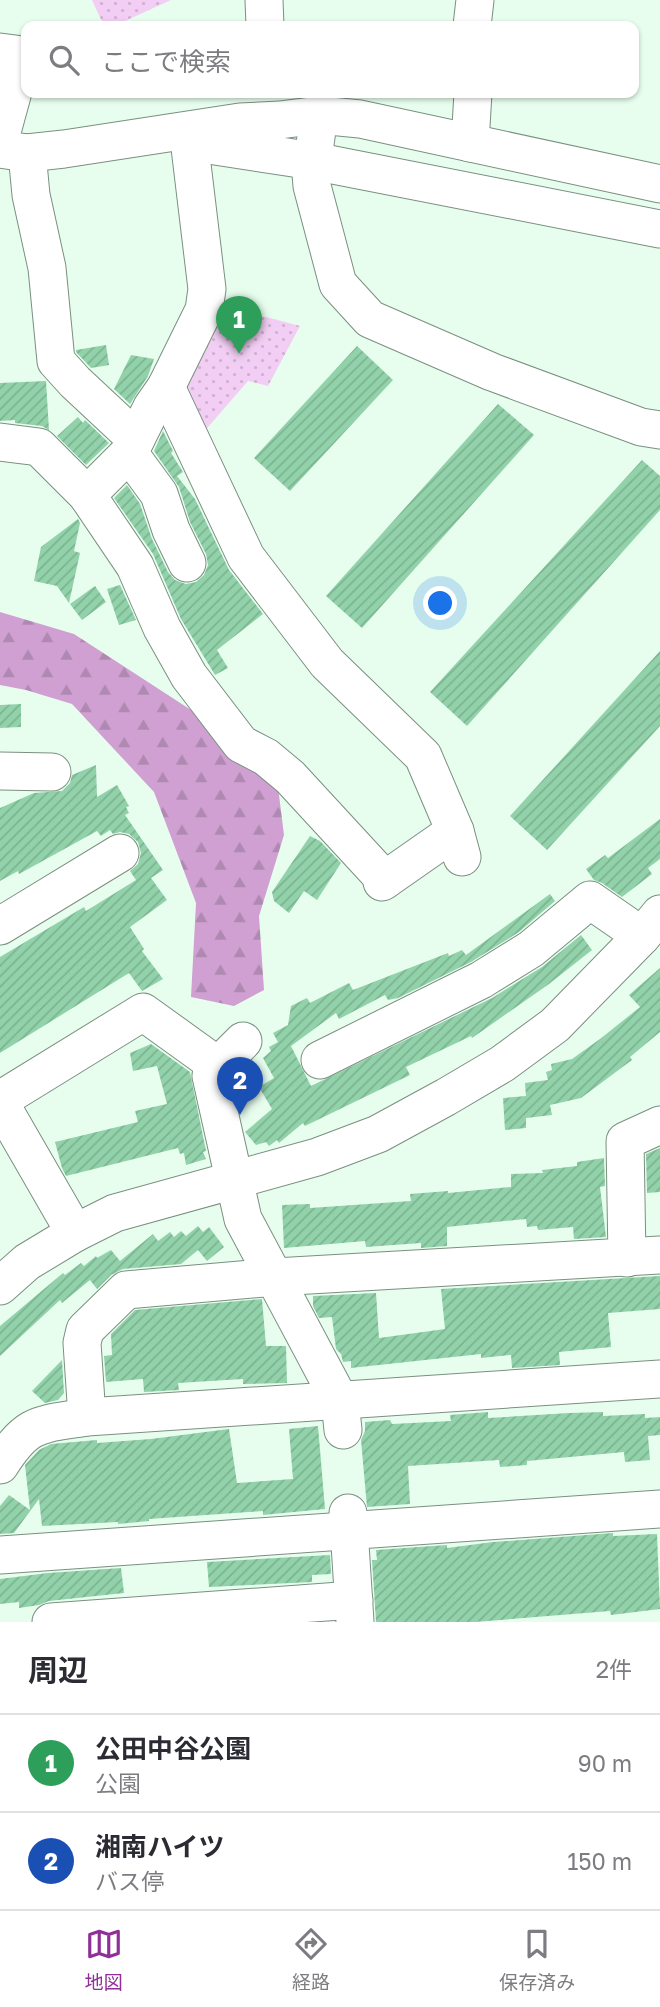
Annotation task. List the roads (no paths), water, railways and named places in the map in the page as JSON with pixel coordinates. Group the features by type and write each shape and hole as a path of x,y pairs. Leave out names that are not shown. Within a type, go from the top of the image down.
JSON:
{"street":[{"path":"264,0 265,21"},
{"path":"473,21 475,0"},
{"path":"0,52 21,55"},
{"path":"21,68 9,147 31,195 47,268 56,361 132,446 159,494 171,530 187,563"},
{"path":"455,188 472,98"},
{"path":"9,147 188,137 240,122 319,115 360,119 660,184"},
{"path":"319,115 312,186 338,284 370,319 492,372 641,426 660,430"},
{"path":"188,137 660,229"},
{"path":"87,495 132,446 152,407 166,387 204,310 207,289 188,137"},
{"path":"2,446 39,447 87,495 135,566 162,628 189,676 241,744 266,757 290,777 383,881 458,844 423,756 327,663 246,557 166,387"},
{"path":"0,771 52,772"},
{"path":"0,926 120,853"},
{"path":"0,1286 27,1262 115,1213 317,1157 378,1134 502,1064 555,1025 651,925 590,900 531,949 481,980 320,1060"},
{"path":"75,1233 0,1101 143,1012 230,1053 211,1076 243,1219 275,1277 341,1415"},
{"path":"87,1417 82,1343 85,1329 126,1290 275,1277 643,1256 625,1141 660,1125"},
{"path":"0,1465 13,1445 35,1425 87,1417 341,1415 660,1379"},
{"path":"0,1555 349,1522 660,1510"},
{"path":"51,1622 355,1611 349,1522"}],"place":[{"name":"公田中谷公園","path":"239,354"},
{"name":"湘南ハイツ","path":"240,1115"}]}
